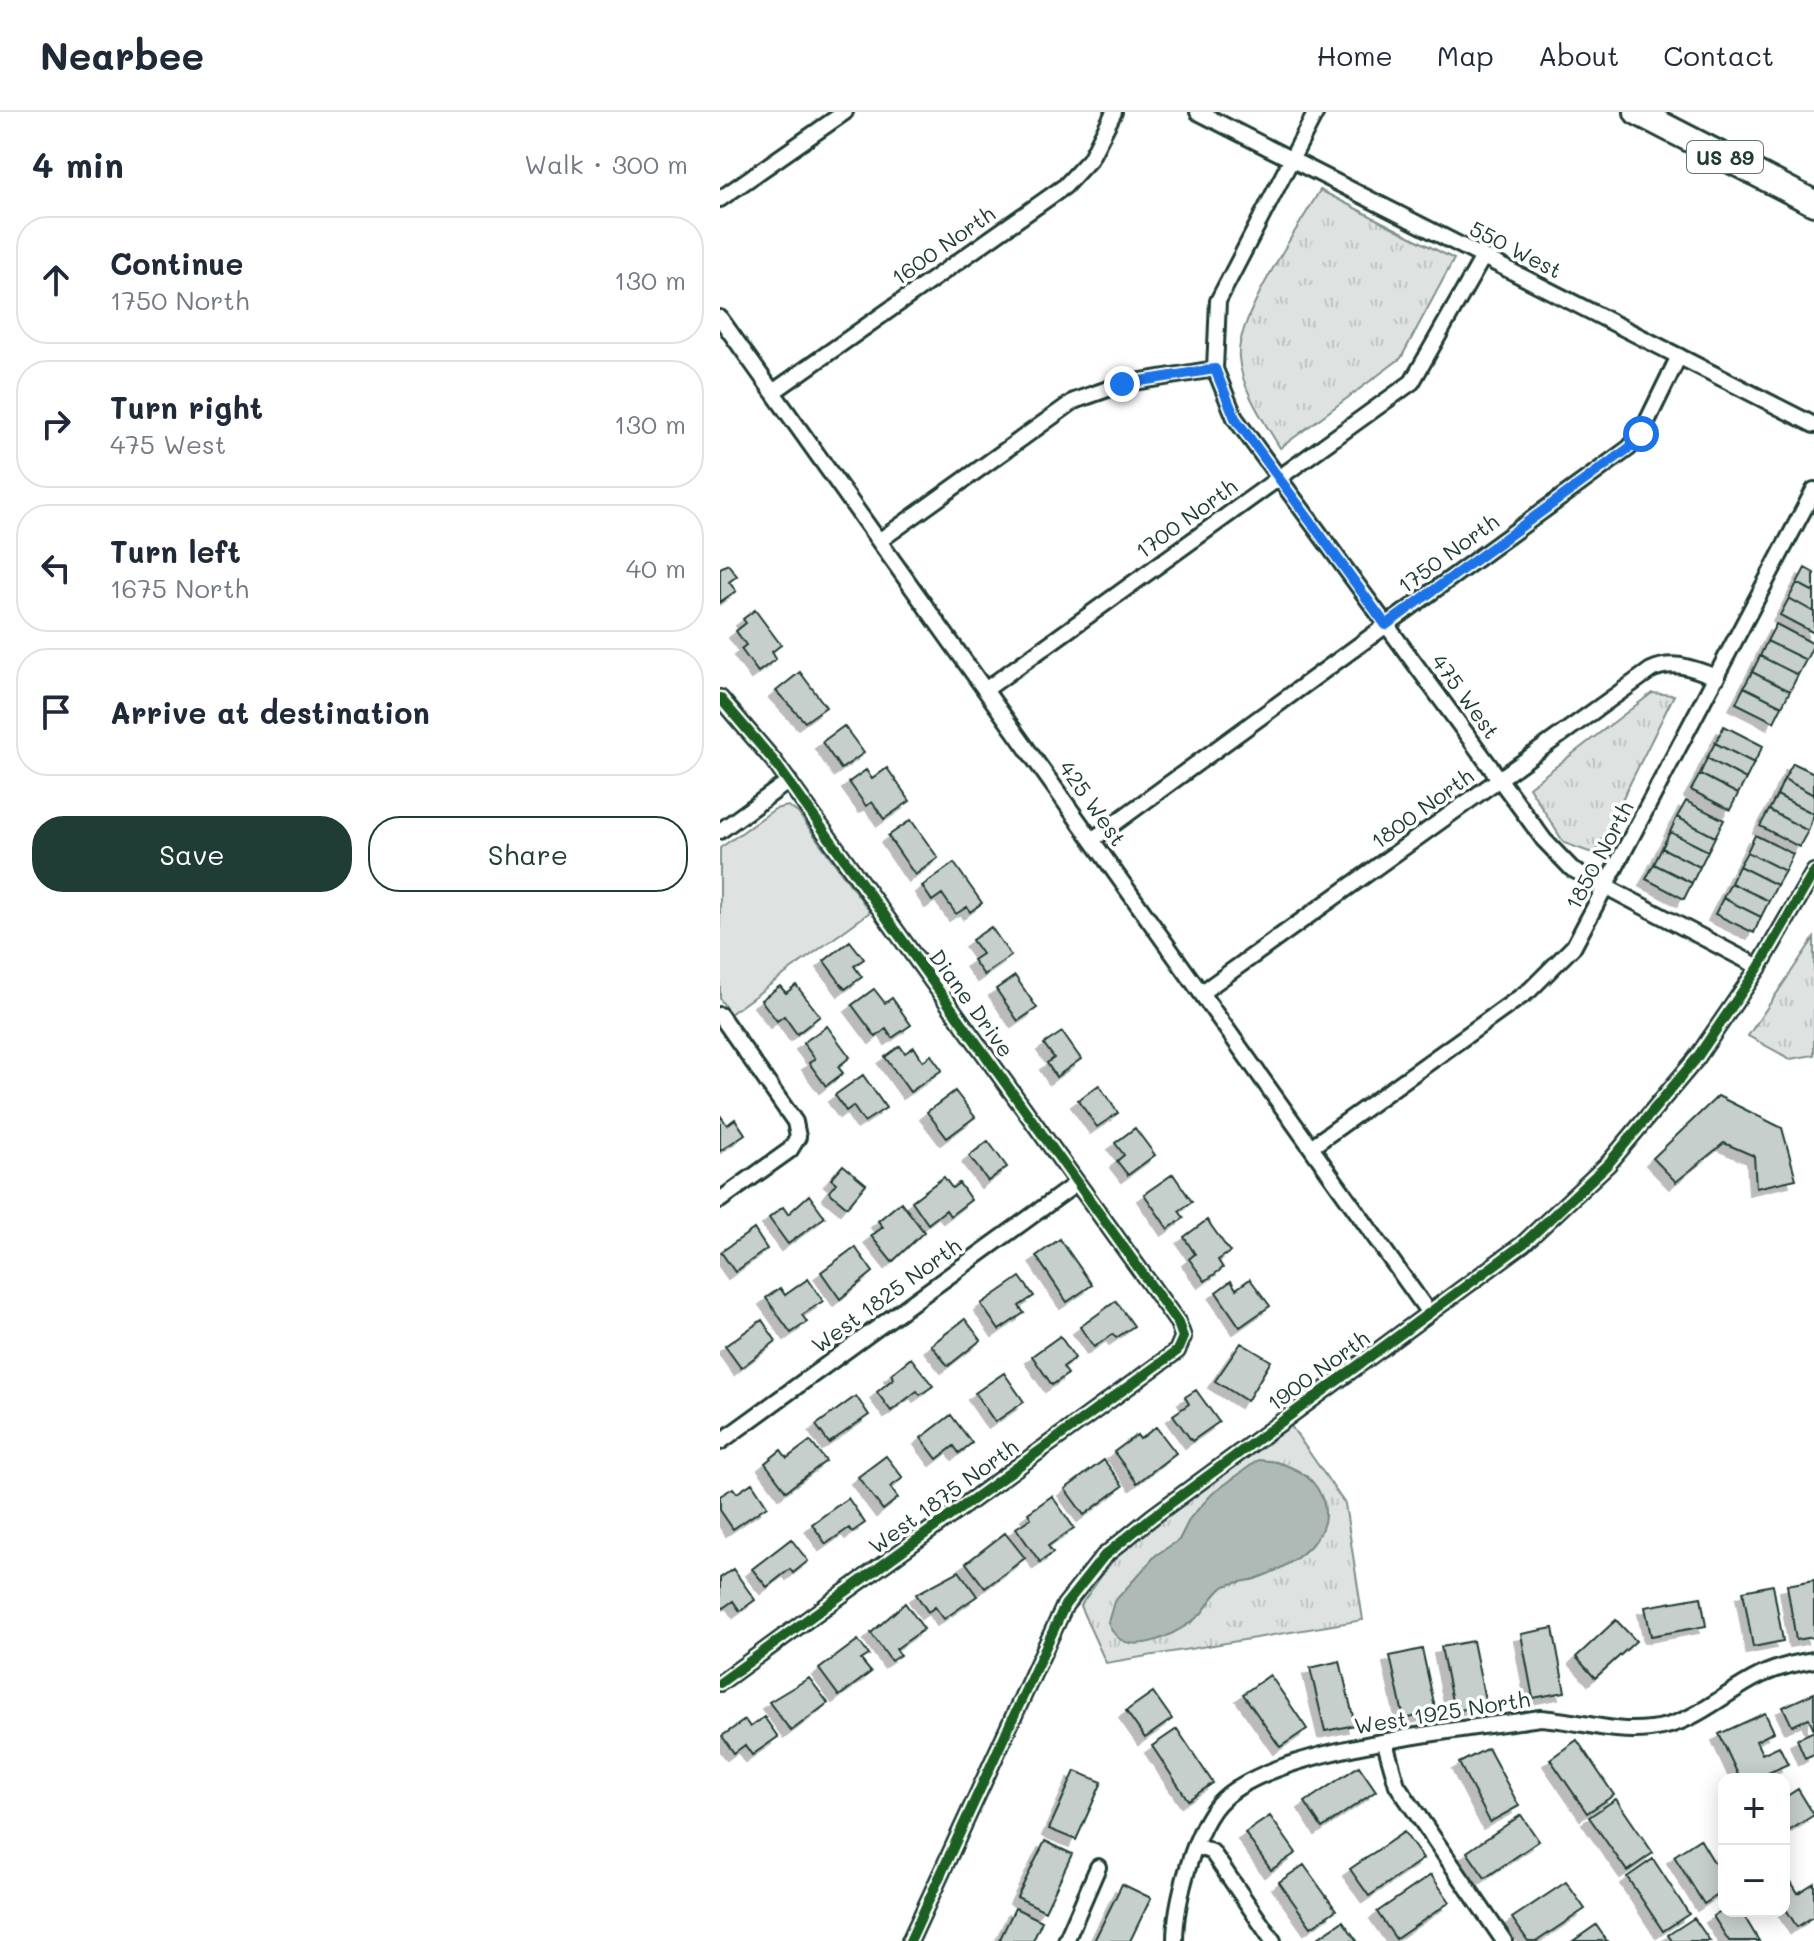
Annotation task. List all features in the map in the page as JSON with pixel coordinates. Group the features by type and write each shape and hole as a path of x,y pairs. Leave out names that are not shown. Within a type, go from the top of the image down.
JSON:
{"main road":[{"name":"US 89","path":"1637,112 1814,203"}],"street":[{"path":"720,199 845,112"},
{"name":"1600 North","path":"773,392 1065,186 1090,159 1114,112"},
{"name":"550 West","path":"1198,112 1814,425"},
{"path":"879,541 1074,401 1122,384 1215,369 1218,301 1316,112"},
{"name":"1700 North","path":"985,690 1412,382 1483,257"},
{"name":"425 West","path":"720,318 1429,1313"},
{"name":"1750 North","path":"1092,840 1629,448 1641,434 1679,356"},
{"name":"475 West","path":"1215,369 1235,418 1544,840 1572,869 1759,967"},
{"name":"1850 North","path":"1311,1147 1554,969 1574,946 1814,490"},
{"name":"1800 North","path":"1201,993 1665,664 1677,664 1717,677"},
{"name":"Diane Drive","path":"720,698 789,781 1178,1323 1183,1337"},
{"path":"720,831 789,781"},
{"name":"1900 North","path":"910,1941 1065,1605 1104,1556 1523,1244 1608,1164 1696,1059 1759,967 1814,872"},
{"path":"720,1015 795,1122 798,1137 790,1150 720,1200"},
{"name":"West 1825 North","path":"720,1442 1077,1183"},
{"name":"West 1875 North","path":"720,1683 1177,1351 1183,1337"},
{"name":"West 1925 North","path":"1175,1941 1180,1890 1197,1846 1221,1800 1245,1783 1334,1751 1540,1718 1566,1719 1620,1730 1652,1729 1705,1710 1759,1676 1789,1664 1814,1660"},
{"path":"1385,1743 1397,1785 1504,1941"},
{"path":"1197,1846 1212,1852 1273,1941"},
{"path":"1066,1941 1098,1867"}],"green space":[{"path":"1320,190 1454,259 1401,358 1280,448 1244,382 1239,358 1240,341 1257,297"},
{"path":"1652,693 1674,695 1595,854 1564,843 1529,787"},
{"path":"788,806 798,813 870,912 730,1014 720,999 720,848 775,809"},
{"path":"1814,938 1814,1055 1790,1059 1748,1036"},
{"path":"1291,1426 1345,1504 1363,1620 1106,1663 1080,1606 1113,1560 1159,1521"}],"shaded area":[{"path":"1258,1460 1291,1467 1306,1476 1317,1488 1324,1504 1324,1519 1320,1533 1311,1546 1285,1566 1270,1573 1225,1586 1201,1614 1166,1637 1138,1644 1125,1642 1115,1635 1108,1622 1114,1602 1156,1555 1179,1540 1190,1518 1212,1494"}],"building":[{"path":"728,564 737,576 729,582 736,591 720,602 720,568"},
{"path":"1805,568 1814,573 1814,592 1797,583"},
{"path":"1797,583 1814,592 1814,612 1789,598"},
{"path":"1789,598 1814,612 1814,633 1780,615"},
{"path":"755,610 781,645 772,652 776,659 758,672 741,649 746,645 736,631 746,623 743,619"},
{"path":"1776,624 1814,644 1806,660 1767,641"},
{"path":"1767,641 1806,660 1798,675 1760,656"},
{"path":"1760,656 1798,675 1790,691 1752,672"},
{"path":"800,672 826,707 805,722 776,691"},
{"path":"1752,672 1790,691 1782,706 1744,687"},
{"path":"1744,687 1782,706 1774,722 1736,703"},
{"path":"844,726 864,753 841,769 822,742"},
{"path":"1724,726 1763,746 1754,763 1715,743"},
{"path":"1715,743 1754,763 1746,779 1707,758"},
{"path":"1707,758 1746,779 1738,794 1700,774"},
{"path":"1793,763 1814,773 1814,795 1784,779"},
{"path":"887,768 910,801 884,819 872,802 866,806 849,782 866,770 872,779"},
{"path":"1700,774 1738,794 1730,810 1691,790"},
{"path":"1784,779 1814,795 1814,814 1777,795"},
{"path":"1777,795 1814,814 1808,831 1769,810"},
{"path":"1686,801 1724,820 1715,837 1677,817"},
{"path":"1769,810 1808,831 1799,847 1760,826"},
{"path":"1677,817 1715,837 1708,851 1670,832"},
{"path":"911,820 938,858 915,875 888,836"},
{"path":"1670,832 1708,851 1700,867 1662,848"},
{"path":"1755,835 1793,854 1785,871 1747,852"},
{"path":"1662,848 1700,867 1692,883 1654,864"},
{"path":"1747,852 1785,871 1777,885 1739,866"},
{"path":"954,863 982,903 970,912 967,907 956,914 942,894 932,901 922,886"},
{"path":"1654,864 1692,883 1684,899 1646,879"},
{"path":"1739,866 1777,885 1769,901 1731,883"},
{"path":"1731,883 1769,901 1761,917 1723,898"},
{"path":"1723,898 1761,917 1754,933 1715,914"},
{"path":"991,927 1011,956 984,975 973,960 982,954 972,940"},
{"path":"850,941 864,959 854,966 862,977 845,989 824,961"},
{"path":"1015,976 1037,1008 1018,1021 996,989"},
{"path":"796,985 820,1016 797,1034 784,1016 777,1021 761,1000 780,986 786,993"},
{"path":"874,989 885,1003 892,998 911,1025 892,1038 886,1029 876,1037 852,1005"},
{"path":"827,1026 850,1057 838,1067 843,1073 826,1086 809,1063 815,1059 803,1043"},
{"path":"1062,1032 1081,1059 1056,1077 1047,1063 1054,1058 1044,1044"},
{"path":"900,1046 905,1053 914,1047 923,1061 931,1055 942,1070 910,1092 885,1057"},
{"path":"863,1075 886,1108 864,1122 853,1106 846,1111 835,1095"},
{"path":"1099,1085 1118,1113 1097,1127 1078,1100"},
{"path":"955,1091 975,1117 947,1138 927,1112"},
{"path":"1718,1096 1782,1128 1796,1179 1756,1188 1754,1156 1724,1143 1676,1182 1653,1158"},
{"path":"720,1115 727,1125 735,1119 745,1134 720,1151"},
{"path":"1135,1128 1155,1155 1128,1175 1117,1161 1124,1155 1115,1143"},
{"path":"988,1141 1007,1167 988,1181 969,1156"},
{"path":"843,1165 866,1184 847,1207 829,1192 836,1183 831,1179"},
{"path":"1173,1174 1192,1202 1179,1211 1184,1218 1168,1229 1144,1194"},
{"path":"944,1177 952,1188 959,1183 971,1200 950,1216 946,1210 928,1224 912,1201"},
{"path":"809,1195 825,1217 788,1244 769,1218 783,1207 788,1214"},
{"path":"901,1202 924,1232 892,1262 871,1236 883,1227 878,1221"},
{"path":"1207,1220 1230,1252 1218,1260 1223,1268 1205,1281 1189,1259 1195,1254 1184,1237"},
{"path":"754,1229 767,1249 735,1272 721,1252"},
{"path":"1060,1239 1092,1285 1067,1302 1036,1256"},
{"path":"855,1247 873,1272 840,1299 821,1272"},
{"path":"1020,1277 1034,1296 1019,1306 1024,1313 999,1330 981,1304"},
{"path":"808,1279 823,1301 802,1315 807,1322 791,1333 766,1298 780,1288 785,1295"},
{"path":"1250,1279 1270,1306 1240,1327 1216,1292 1231,1281 1236,1289"},
{"path":"1116,1301 1134,1326 1116,1338 1113,1334 1094,1347 1080,1327"},
{"path":"965,1319 981,1340 948,1366 931,1345"},
{"path":"762,1320 776,1341 741,1368 725,1346"},
{"path":"1060,1336 1075,1358 1063,1367 1068,1374 1052,1385 1032,1356"},
{"path":"1241,1343 1271,1361 1247,1401 1215,1381"},
{"path":"911,1358 933,1386 920,1395 917,1391 891,1411 877,1392 894,1378 891,1374"},
{"path":"1004,1373 1024,1402 995,1422 975,1393"},
{"path":"1196,1390 1219,1422 1192,1441 1173,1415 1189,1404 1185,1397"},
{"path":"856,1396 869,1415 829,1443 816,1425"},
{"path":"951,1415 972,1443 959,1453 954,1446 937,1459 921,1438"},
{"path":"1156,1427 1176,1453 1137,1483 1114,1452 1137,1435 1140,1439"},
{"path":"810,1441 826,1461 786,1491 765,1463 781,1450 787,1458"},
{"path":"886,1456 903,1478 890,1487 898,1498 883,1510 858,1477"},
{"path":"1104,1460 1123,1486 1084,1515 1065,1489"},
{"path":"752,1483 767,1506 733,1529 720,1510 720,1496 733,1488 737,1493"},
{"path":"1052,1496 1074,1528 1048,1546 1053,1553 1040,1562 1016,1528 1031,1518 1028,1513"},
{"path":"848,1498 865,1523 852,1532 849,1528 826,1544 812,1524"},
{"path":"1005,1533 1025,1558 985,1588 966,1563"},
{"path":"791,1539 808,1561 793,1573 790,1569 767,1587 752,1569"},
{"path":"733,1569 755,1600 740,1611 733,1601 720,1610 720,1578"},
{"path":"959,1571 977,1596 944,1619 935,1607 928,1612 916,1594"},
{"path":"1814,1580 1814,1637 1796,1640 1787,1585"},
{"path":"1773,1585 1783,1641 1753,1647 1743,1591"},
{"path":"1701,1597 1706,1626 1651,1636 1645,1607"},
{"path":"905,1603 924,1629 896,1649 900,1655 891,1661 871,1633"},
{"path":"1616,1620 1636,1641 1595,1678 1576,1657"},
{"path":"1553,1628 1565,1692 1533,1698 1521,1634"},
{"path":"858,1640 869,1655 861,1660 871,1672 839,1696 819,1669"},
{"path":"1473,1641 1486,1705 1454,1711 1441,1647"},
{"path":"1422,1649 1436,1712 1404,1719 1390,1656"},
{"path":"1340,1661 1355,1725 1325,1731 1310,1668"},
{"path":"1270,1675 1307,1729 1280,1747 1243,1694"},
{"path":"809,1678 828,1703 791,1731 769,1702"},
{"path":"1153,1692 1172,1719 1145,1738 1126,1711"},
{"path":"1814,1693 1814,1730 1809,1718 1792,1726 1783,1707"},
{"path":"1765,1713 1774,1732 1756,1741 1762,1754 1779,1746 1788,1764 1768,1773 1737,1773 1719,1734"},
{"path":"764,1717 778,1737 752,1755 745,1745 734,1753 722,1736 745,1720 750,1727"},
{"path":"1177,1729 1213,1783 1188,1800 1152,1746"},
{"path":"1814,1731 1814,1754 1805,1758 1797,1739"},
{"path":"1577,1740 1614,1795 1587,1813 1550,1759"},
{"path":"1488,1748 1519,1806 1490,1822 1459,1763"},
{"path":"1359,1766 1376,1791 1322,1828 1305,1802"},
{"path":"1075,1771 1102,1782 1076,1840 1049,1829"},
{"path":"1798,1789 1814,1815 1790,1830 1790,1794"},
{"path":"1616,1799 1653,1853 1627,1871 1589,1817"},
{"path":"1521,1815 1539,1841 1485,1878 1467,1852"},
{"path":"1270,1816 1296,1853 1271,1870 1245,1833"},
{"path":"1404,1832 1423,1859 1369,1896 1350,1869"},
{"path":"1700,1839 1718,1869 1718,1895 1704,1904 1674,1856"},
{"path":"1045,1841 1072,1854 1045,1911 1017,1897"},
{"path":"1653,1859 1689,1914 1663,1931 1627,1877"},
{"path":"1304,1865 1336,1910 1311,1927 1279,1882"},
{"path":"1431,1875 1450,1902 1396,1939 1377,1912"},
{"path":"1790,1880 1798,1893 1814,1883 1814,1916 1797,1927 1790,1916"},
{"path":"1566,1882 1585,1909 1537,1941 1528,1941 1512,1918"},
{"path":"1122,1884 1151,1898 1130,1941 1094,1941"},
{"path":"1015,1908 1042,1921 1033,1941 999,1941"},
{"path":"1718,1913 1718,1917 1745,1917 1759,1941 1729,1941 1713,1916"},
{"path":"1694,1918 1710,1941 1672,1941 1668,1935"},
{"path":"1343,1921 1357,1941 1321,1941 1318,1938"},
{"path":"1596,1925 1607,1941 1573,1941"}],"cycle path":[{"path":"720,698 773,760 1178,1323 1183,1337 1177,1351 720,1683"},
{"path":"910,1941 1065,1605 1104,1556 1152,1517 1523,1244 1608,1164 1696,1059 1759,967 1814,872"}],"route":[{"path":"1122,384 1215,369 1235,418 1386,625 1629,448 1641,434"}]}
